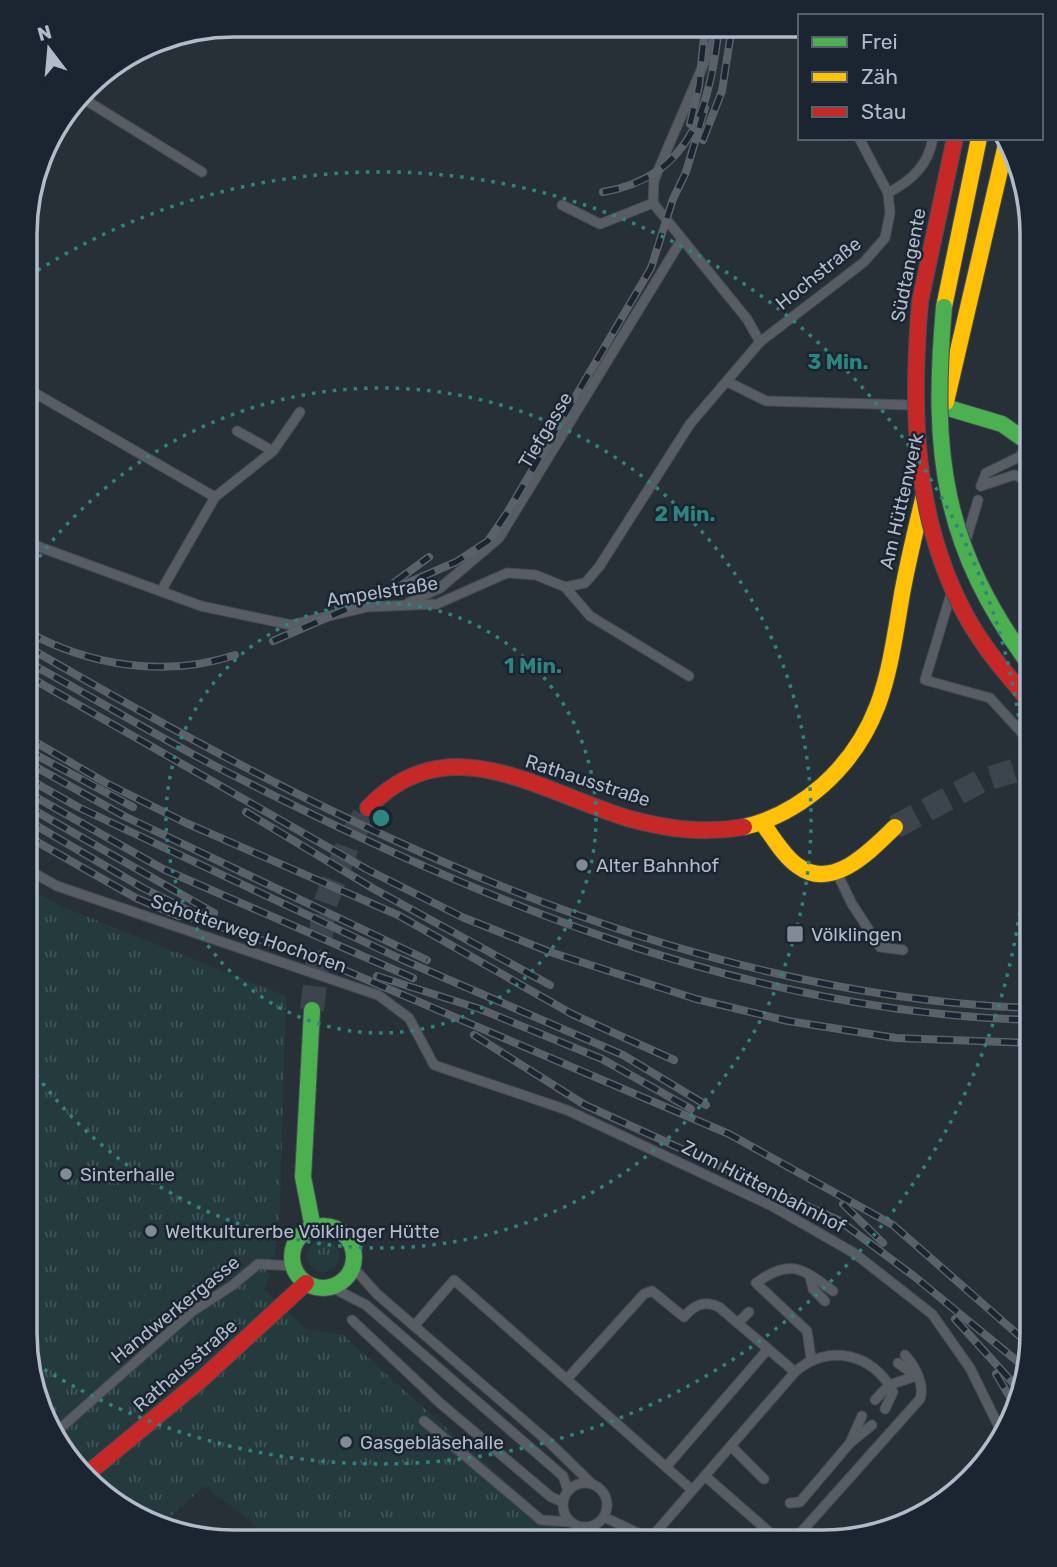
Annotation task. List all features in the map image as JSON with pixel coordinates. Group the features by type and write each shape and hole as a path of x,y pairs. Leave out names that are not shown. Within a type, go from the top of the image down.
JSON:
{"main road":[{"name":"Südtangente","path":"955,140 920,302 914,354 914,423 919,486 926,518 945,574 968,619 1020,692"},
{"path":"979,140 944,307 939,349 937,422 949,508 975,582 1020,654"},
{"name":"Am Hüttenwerk","path":"763,824 783,815 831,779 861,744 887,682 906,571 1004,155"},
{"path":"945,407 1002,424 1020,436"},
{"name":"Rathausstraße","path":"368,808 390,788 422,772 474,766 616,816 677,830 734,829 763,824"},
{"path":"763,824 798,867 825,875 860,860 895,827"},
{"path":"312,1010 303,1177 313,1228"},
{"path":"327,1226 345,1235 354,1253 352,1266 344,1279 331,1287 306,1283 293,1266 296,1243 313,1228 327,1226"},
{"name":"Rathausstraße","path":"93,1470 203,1378 306,1283"}],"lane":[{"path":"715,37 654,180 653,203 747,319 760,342"},
{"path":"88,101 202,172"},
{"name":"Hochstraße","path":"728,382 760,342 864,262 885,238 890,213 888,193 860,140"},
{"path":"888,193 911,180 930,156 933,140"},
{"path":"562,205 600,224 653,203"},
{"name":"Tiefgasse","path":"403,606 440,588 499,538 682,239"},
{"path":"689,676 590,616 565,587 585,583 599,567 690,424 728,382 766,401 945,407"},
{"path":"37,394 215,497"},
{"path":"161,591 215,497 273,451 300,412"},
{"path":"237,431 273,451"},
{"path":"1020,456 986,473 981,486 1014,475 1020,477"},
{"path":"978,500 925,680 990,698 1020,731"},
{"name":"Ampelstraße","path":"37,546 201,606 291,625 367,607 437,604 507,573 536,575 565,587"},
{"path":"836,872 852,904 880,947 903,950"},
{"name":"Schotterweg Hochofen","path":"37,875 57,886 378,995 409,1018 434,1065"},
{"name":"Zum Hüttenbahnhof","path":"434,1065 567,1110 772,1206 854,1253 932,1314 970,1368 998,1425"},
{"name":"Handwerkergasse","path":"61,1428 193,1311 233,1285 258,1264 293,1266"},
{"path":"352,1266 377,1294 550,1443 606,1497 604,1517 585,1527 571,1522 541,1520 424,1421"},
{"path":"811,1358 807,1331 763,1296 756,1283 774,1270 790,1266 833,1292"},
{"path":"810,1277 814,1289 825,1301"},
{"path":"415,1325 454,1280 692,1490"},
{"path":"331,1287 366,1305 563,1476 568,1492"},
{"path":"567,1379 648,1292 656,1293 684,1317 696,1306 710,1303 738,1323 795,1372"},
{"path":"738,1323 749,1312"},
{"path":"352,1321 440,1403 551,1497 563,1502"},
{"path":"666,1467 768,1349"},
{"path":"661,1530 692,1490 795,1372 811,1358 836,1354 856,1359 877,1371 889,1385 893,1396 885,1409"},
{"path":"803,1530 920,1399 922,1388 913,1365 905,1355"},
{"path":"898,1363 916,1376"},
{"path":"874,1400 889,1385 916,1376"},
{"path":"850,1443 862,1416"},
{"path":"790,1503 800,1502 850,1443 872,1425"},
{"path":"731,1446 764,1479"},
{"path":"705,1476 767,1530"},
{"path":"571,1522 566,1516 563,1502 568,1492 579,1484 592,1484"},
{"path":"604,1517 632,1530"}],"green space":[{"name":"Weltkulturerbe Völklinger Hütte","path":"37,893 63,907 286,996 280,1206 275,1257 270,1257 267,1272 271,1274 264,1289 306,1329 343,1335 560,1530 261,1530 205,1486 168,1519 146,1510 124,1497 86,1463 57,1421 47,1397 37,1346"},
{"path":"323,1240 335,1244 339,1256 335,1268 323,1272 311,1268 307,1256 311,1244"}],"tunnel":[{"path":"895,827 981,781 1020,769"},
{"path":"312,1010 324,907 348,844 368,808"}],"railway":[{"path":"690,124 699,86 704,37"},
{"path":"603,192 633,184 658,171 677,153 691,133 702,109 710,83 717,37"},
{"path":"703,140 722,91 730,37"},
{"path":"273,641 456,562 488,541 651,268 673,199 686,172 705,108"},
{"path":"395,582 429,557"},
{"path":"37,636 76,653 128,665 182,666 235,655"},
{"path":"37,652 262,776 384,835 508,889 636,935 765,971 897,996 1020,1007"},
{"path":"37,667 191,753 312,814 509,902 610,939 713,971 818,995 924,1012 1020,1019"},
{"path":"37,681 368,870 462,917 550,952 696,999 788,1021 896,1038 1020,1043"},
{"path":"37,743 106,783 186,823 398,915 572,1014 674,1060"},
{"path":"37,755 133,807"},
{"path":"37,768 124,816 427,960"},
{"path":"37,784 78,807 403,960 623,1055 706,1105"},
{"path":"37,798 163,869 413,978"},
{"path":"37,812 214,913"},
{"path":"246,812 374,889 550,985"},
{"path":"37,826 143,888 226,929 309,955 729,1134 893,1225 1020,1336"},
{"path":"37,842 136,898 179,916"},
{"path":"377,976 480,1009 602,1059 691,1109"},
{"path":"474,1035 585,1105 840,1221 915,1277 1018,1361"},
{"path":"843,1204 883,1243"},
{"path":"955,1319 1013,1383"},
{"path":"996,1374 1010,1397"}],"traffic: fast":[{"path":"944,307 940,408 942,454 949,497 961,539 978,581 1020,650"},
{"path":"945,407 1002,424 1020,437"},
{"path":"312,1010 303,1177 313,1228"},
{"path":"323,1226 345,1235 354,1257 345,1279 323,1288 301,1279 292,1257 301,1235 323,1226"}],"traffic: slow":[{"path":"944,307 979,140"},
{"path":"946,402 1004,155"},
{"path":"744,827 786,811 805,799 823,785 859,743 871,720 887,673 924,495"},
{"path":"763,824 793,862 811,873 825,874 838,871 863,856 895,827"}],"traffic: jam":[{"path":"920,302 955,140"},
{"path":"920,302 917,422 920,462 935,539 965,614 996,661 1020,690"},
{"path":"368,808 398,783 429,770 461,767 494,771 627,818 656,825 699,830 744,827"},
{"path":"92,1469 203,1378 306,1283"}],"place":[{"name":"Alter Bahnhof","path":"582,865"},
{"name":"Völklingen","path":"795,934"},
{"name":"Sinterhalle","path":"66,1174"},
{"name":"Weltkulturerbe Völklinger Hütte","path":"151,1231"},
{"name":"Gasgebläsehalle","path":"346,1442"}]}
